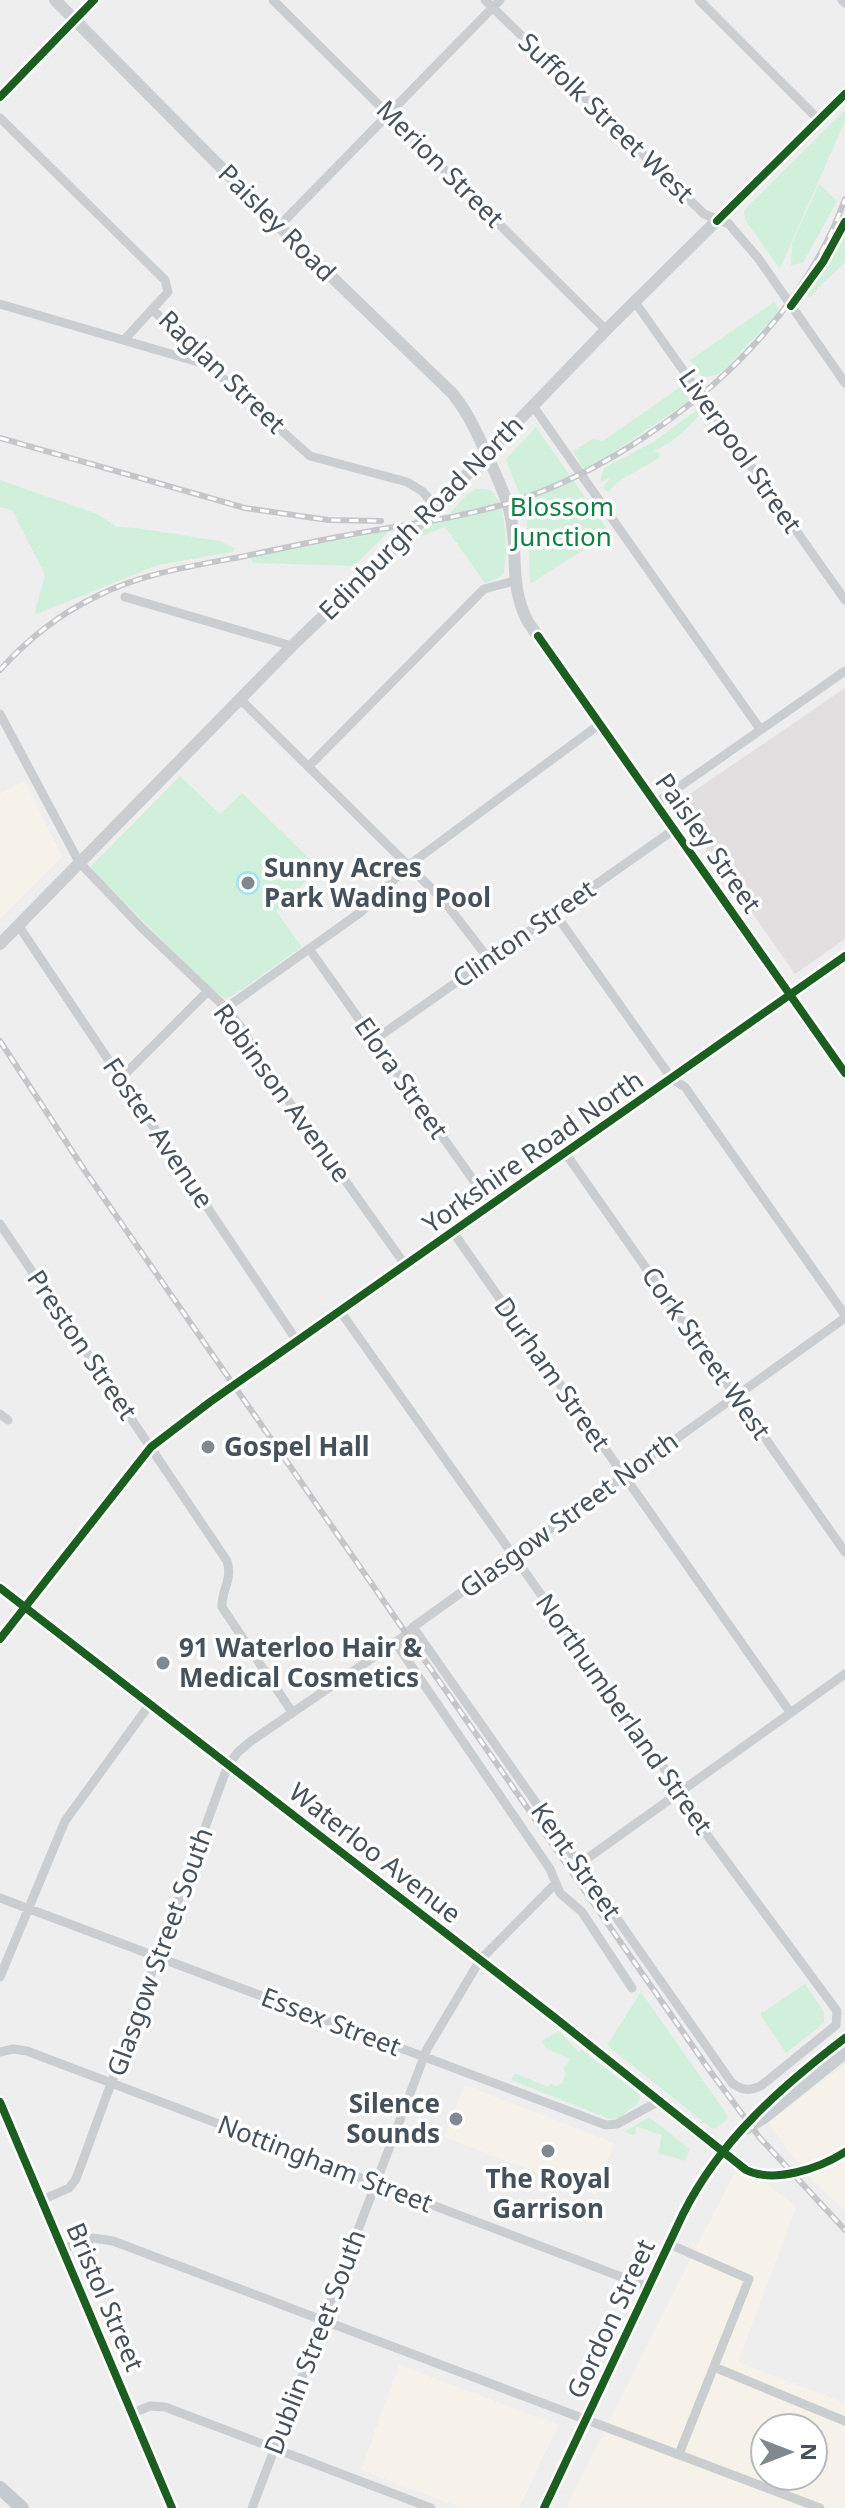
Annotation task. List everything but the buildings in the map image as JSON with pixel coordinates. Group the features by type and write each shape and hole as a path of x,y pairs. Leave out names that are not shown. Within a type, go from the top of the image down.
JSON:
{"main road":[{"name":"Paisley Road","path":"55,0 279,226 453,394 467,413 487,455"},
{"name":"Edinburgh Road North","path":"0,944 292,646 436,507 606,330 845,94"},
{"name":"Paisley Street","path":"487,455 510,512 514,581 521,608 529,623 845,1073"},
{"path":"737,2135 754,2114 812,2062 845,2038"},
{"path":"737,2135 764,2118 845,2053"},
{"name":"Gordon Street","path":"544,2508 693,2195 737,2135"},
{"path":"0,2488 19,2506"}],"street":[{"path":"0,97 94,0"},
{"name":"Merion Street","path":"273,0 606,330"},
{"path":"699,0 819,120"},
{"path":"279,226 390,114 493,2"},
{"name":"Suffolk Street West","path":"493,2 701,211 729,224 758,258 845,383"},
{"name":"Raglan Street","path":"0,118 165,280 168,292 153,310 208,365 310,456 407,482 422,491 436,507"},
{"name":"Liverpool Street","path":"635,302 845,600"},
{"path":"0,304 208,365"},
{"path":"124,340 153,310"},
{"path":"533,406 760,729"},
{"path":"309,766 480,593 487,587 514,581"},
{"path":"125,597 292,646"},
{"path":"656,803 845,671"},
{"path":"241,700 444,901 488,958"},
{"name":"Robinson Avenue","path":"0,714 79,862 226,1008 246,1034 255,1054 406,1266"},
{"path":"226,1008 361,912 409,865 600,724"},
{"name":"Clinton Street","path":"374,1040 675,829"},
{"path":"554,912 672,1079 685,1087 845,1317"},
{"name":"Foster Avenue","path":"18,925 297,1341"},
{"name":"Elora Street","path":"310,950 491,1205"},
{"name":"Yorkshire Road North","path":"0,1639 151,1447 845,956"},
{"path":"122,1077 207,992"},
{"name":"Cork Street West","path":"566,1154 845,1552"},
{"name":"Preston Street","path":"0,1224 227,1561 230,1579 221,1600 225,1614 292,1712"},
{"name":"Durham Street","path":"453,1232 790,1712"},
{"name":"Northumberland Street","path":"340,1311 681,1792 682,1801 837,2011 836,2025 774,2077 755,2089 745,2090"},
{"name":"Glasgow Street North","path":"292,1712 395,1642 845,1317"},
{"name":"Waterloo Avenue","path":"0,1588 661,2100 723,2153"},
{"name":"Kent Street","path":"413,1627 732,2083 745,2090"},
{"name":"Kent Street","path":"395,1642 550,1869 560,1893 582,1912 632,1988"},
{"path":"578,1865 845,1674"},
{"path":"0,1977 65,1821 150,1704"},
{"name":"Glasgow Street South","path":"42,2200 69,2188 76,2179 228,1765 240,1750 292,1712"},
{"name":"Dublin Street South","path":"252,2508 423,2057 480,1960 556,1883"},
{"name":"Essex Street","path":"0,1898 606,2125 617,2124 661,2100"},
{"name":"Nottingham Street","path":"0,2052 13,2049 27,2051 648,2287"},
{"name":"Bristol Street","path":"0,2102 172,2508"},
{"path":"723,2153 757,2176 767,2177 827,2163 845,2152"},
{"path":"63,2249 93,2238 105,2239 820,2508"},
{"path":"669,2244 749,2279 679,2454"},
{"path":"714,2367 845,2421"},
{"path":"133,2413 150,2406 165,2407 431,2508"},
{"path":"0,2501 19,2506"}],"shaded area":[{"path":"845,688 845,939 795,974 675,804"},
{"path":"25,781 62,857 0,919 0,793"},
{"path":"845,2065 845,2211 811,2179 767,2122"},
{"path":"465,2085 614,2143 596,2195 444,2137"},
{"path":"739,2163 796,2207 738,2362 845,2403 845,2508 566,2508"},
{"path":"399,2365 558,2425 519,2508 463,2508 361,2470"}],"green space":[{"path":"845,110 845,121 780,269 745,220 744,210"},
{"path":"819,184 837,201 803,263 791,265 792,243"},
{"path":"845,217 845,262 811,297 807,296 805,291 834,249"},
{"path":"774,302 780,311 720,374 702,378 690,360"},
{"path":"686,383 695,397 607,457 583,469 573,451 593,439 603,441"},
{"path":"697,410 701,413 685,430 654,451 659,453 659,458 617,482 609,492 605,491 603,487 610,478 600,482 604,468 653,442"},
{"name":"Blossom Junction","path":"536,427 610,533 530,584 524,506 506,459"},
{"path":"0,480 97,514 117,527 220,541 234,548 233,552 158,565 34,615 45,575 12,510 0,507"},
{"path":"477,489 490,490 496,496 505,529 504,573 485,583 445,527 414,539 432,523 444,520 468,493"},
{"path":"389,531 354,566 253,563 251,557"},
{"path":"180,776 220,814 242,793 319,868 276,911 302,947 234,995 225,998 213,991 91,866"},
{"path":"805,1984 824,2012 824,2023 786,2053 760,2014"},
{"path":"641,1992 726,2113 728,2119 716,2128 711,2128 607,2045"},
{"path":"559,2031 579,2052 581,2049 640,2095 638,2103 619,2118 610,2119 511,2080 515,2073 548,2087 551,2083 555,2086 562,2083 566,2073 563,2069 570,2059 546,2048 541,2041"},
{"path":"649,2117 690,2149 685,2161 658,2153 662,2135 637,2127 634,2135 624,2132"}],"water":[{"name":"Sunny Acres Park Wading Pool","path":"248,871 257,874 260,883 257,892 248,895 239,892 236,883 239,874"}],"railway":[{"path":"0,670 32,638 56,620 81,604 130,582 184,568 491,508 562,483 616,455 691,403 755,344 791,300 822,252 845,199"},
{"path":"0,438 245,508 328,520 381,521"},
{"path":"0,1041 85,1171 710,2071 760,2138 845,2230"}],"cycle path":[{"path":"0,97 94,0"},
{"path":"717,221 845,94"},
{"path":"791,306 823,262 845,222"},
{"path":"538,636 845,1073"},
{"path":"0,1639 151,1447 210,1402 845,956"},
{"path":"0,1588 554,2017 746,2170 757,2174 783,2175 823,2164 845,2152"},
{"path":"544,2508 698,2187 754,2117 845,2038"},
{"path":"0,2102 172,2508"}],"place":[{"name":"Sunny Acres Park Wading Pool","path":"248,883"},
{"name":"Gospel Hall","path":"208,1447"},
{"name":"91 Waterloo Hair & Medical Cosmetics","path":"163,1663"},
{"name":"Silence Sounds","path":"456,2119"},
{"name":"The Royal Garrison","path":"548,2151"}]}
